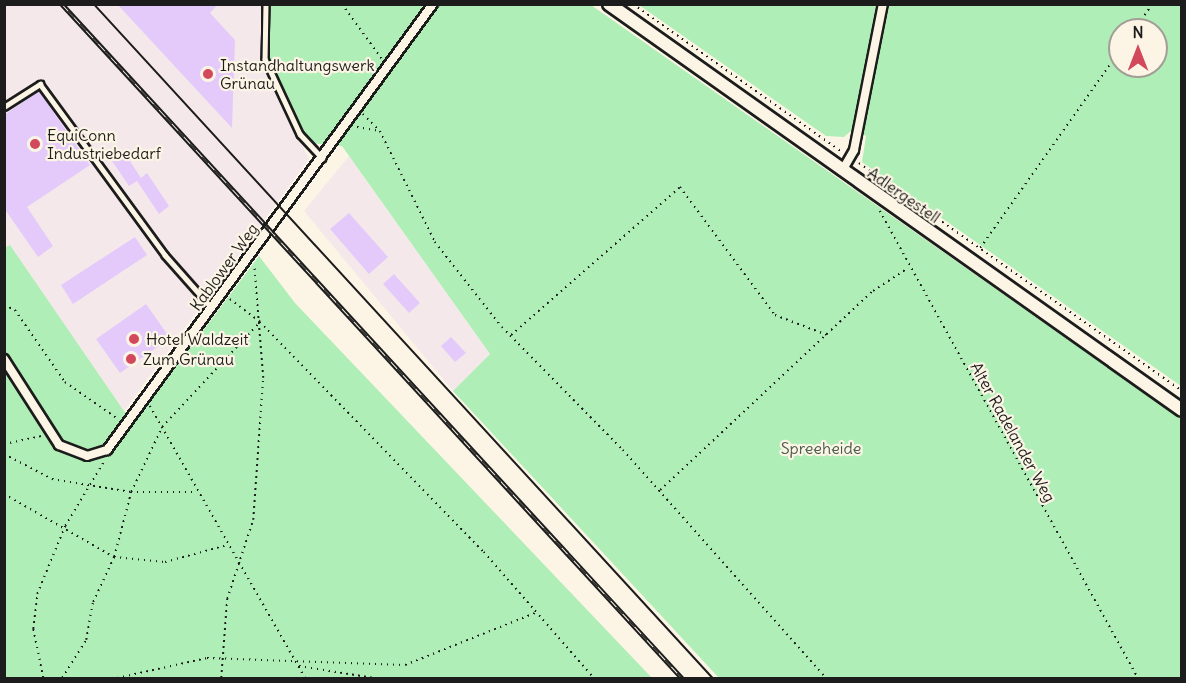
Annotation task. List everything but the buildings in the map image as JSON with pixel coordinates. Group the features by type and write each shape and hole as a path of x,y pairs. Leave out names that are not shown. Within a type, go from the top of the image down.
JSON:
{"main road":[{"name":"Adlergestell","path":"609,4 1182,410"}],"street":[{"name":"Kablower Weg","path":"113,444 433,4"},
{"path":"842,171 850,157 883,4"},
{"path":"4,358 52,434 78,455 99,455 113,444"}],"lane":[{"path":"266,4 265,59 300,134 322,158"},
{"path":"4,107 40,84 197,296 213,308"},
{"path":"189,299 197,296"}],"path":[{"path":"342,4 389,67"},
{"path":"633,4 1182,391"},
{"path":"1142,18 1152,4"},
{"path":"980,249 1108,67"},
{"path":"358,110 380,131 435,242 510,335 659,491 826,678"},
{"path":"347,125 380,131"},
{"path":"510,335 680,186 775,315 827,334"},
{"name":"Alter Radelander Weg","path":"873,193 910,267 1138,678"},
{"path":"221,678 227,599 253,520 263,378 260,322 250,258"},
{"path":"659,491 873,291 910,267"},
{"path":"224,294 260,322 484,552 594,678"},
{"path":"4,305 15,310 65,382 127,425"},
{"path":"62,678 86,640 93,602 114,557 131,492 162,427 260,322"},
{"path":"145,401 305,678"},
{"path":"4,444 52,434"},
{"path":"43,678 33,629 38,594 64,526 113,444"},
{"path":"4,454 52,479 131,492 199,492"},
{"path":"4,494 64,526 114,557 165,562 228,544"},
{"path":"117,678 224,658 405,665 535,613"},
{"path":"298,666 374,678"}],"shaded area":[{"path":"5,5 263,5 263,66 309,159 124,411 10,245 5,248"},
{"path":"349,156 490,354 453,391 304,211"}],"green space":[{"name":"Spreeheide","path":"270,5 591,5 1181,419 1181,678 719,678 453,391 490,354 342,146 309,143 267,54"},
{"path":"639,5 1181,5 1181,386 862,162 866,136 853,129 844,137 826,136"},
{"path":"10,245 124,411 136,420 259,256 295,303 652,678 5,678 4,248"}],"tram line":[{"path":"94,4 713,678"}],"railway":[{"path":"62,4 682,678"}],"place":[{"name":"Instandhaltungswerk Grünau","path":"208,74"},
{"name":"EquiConn Industriebedarf","path":"35,144"},
{"name":"Hotel Waldzeit","path":"134,339"},
{"name":"Zum Grünau","path":"131,359"}]}
